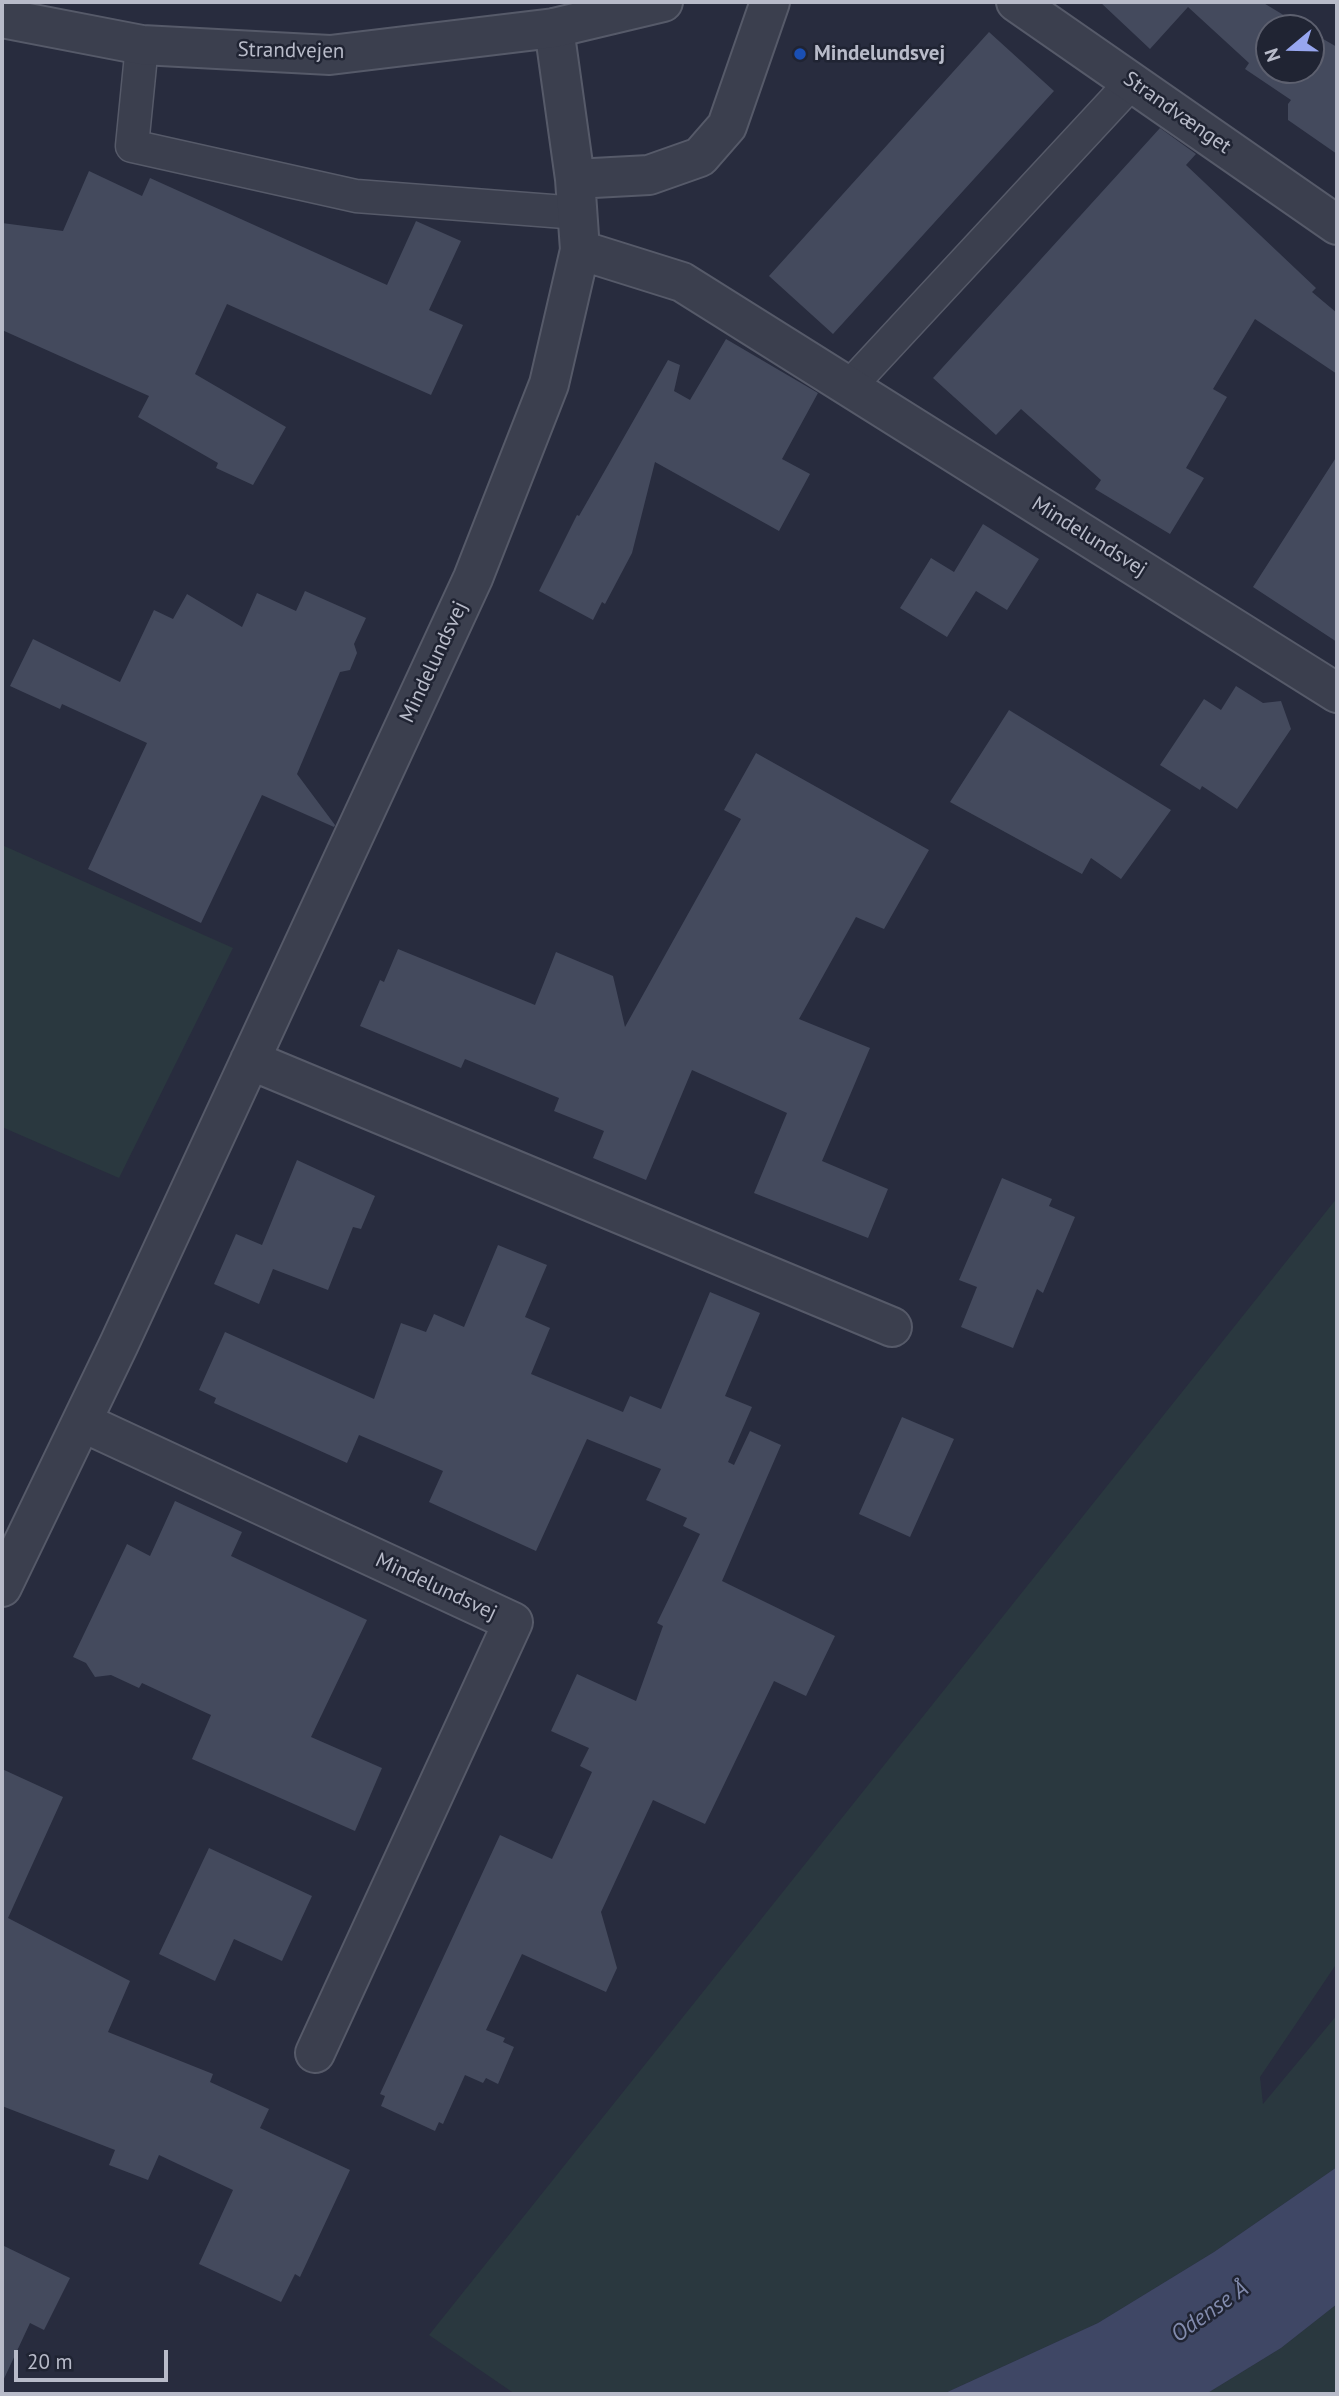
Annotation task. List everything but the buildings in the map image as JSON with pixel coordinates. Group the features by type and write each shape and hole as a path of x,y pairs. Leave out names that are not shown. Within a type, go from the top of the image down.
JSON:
{"street":[{"name":"Strandvejen","path":"2,18 142,45 330,55 554,28 663,2"},
{"path":"578,214 649,175 699,157 727,126 769,2"},
{"name":"Strandvænget","path":"1016,2 1337,225"},
{"name":"Mindelundsvej","path":"2,1587 82,1422 472,578 549,384 578,214 554,28"},
{"name":"Mindelundsvej","path":"578,214 1337,693"},
{"path":"250,1060 892,1327"},
{"name":"Mindelundsvej","path":"82,1422 513,1622 315,2053"}],"lane":[{"path":"142,45 132,146 356,197 578,214"},
{"path":"849,387 1132,82"}],"shaded area":[{"path":"2,845 233,948 119,1178 2,1127"},
{"path":"1337,1198 1337,1963 1260,2077 1263,2104 1337,2015 1337,2167 1214,2252 1098,2323 943,2394 515,2394 429,2335"},
{"path":"1337,2304 1337,2394 1206,2394 1281,2348"}],"water":[{"name":"Odense Å","path":"1337,2167 1337,2304 1281,2348 1206,2394 943,2394 1098,2323 1214,2252"}],"place":[{"name":"Mindelundsvej","path":"800,54"}]}
